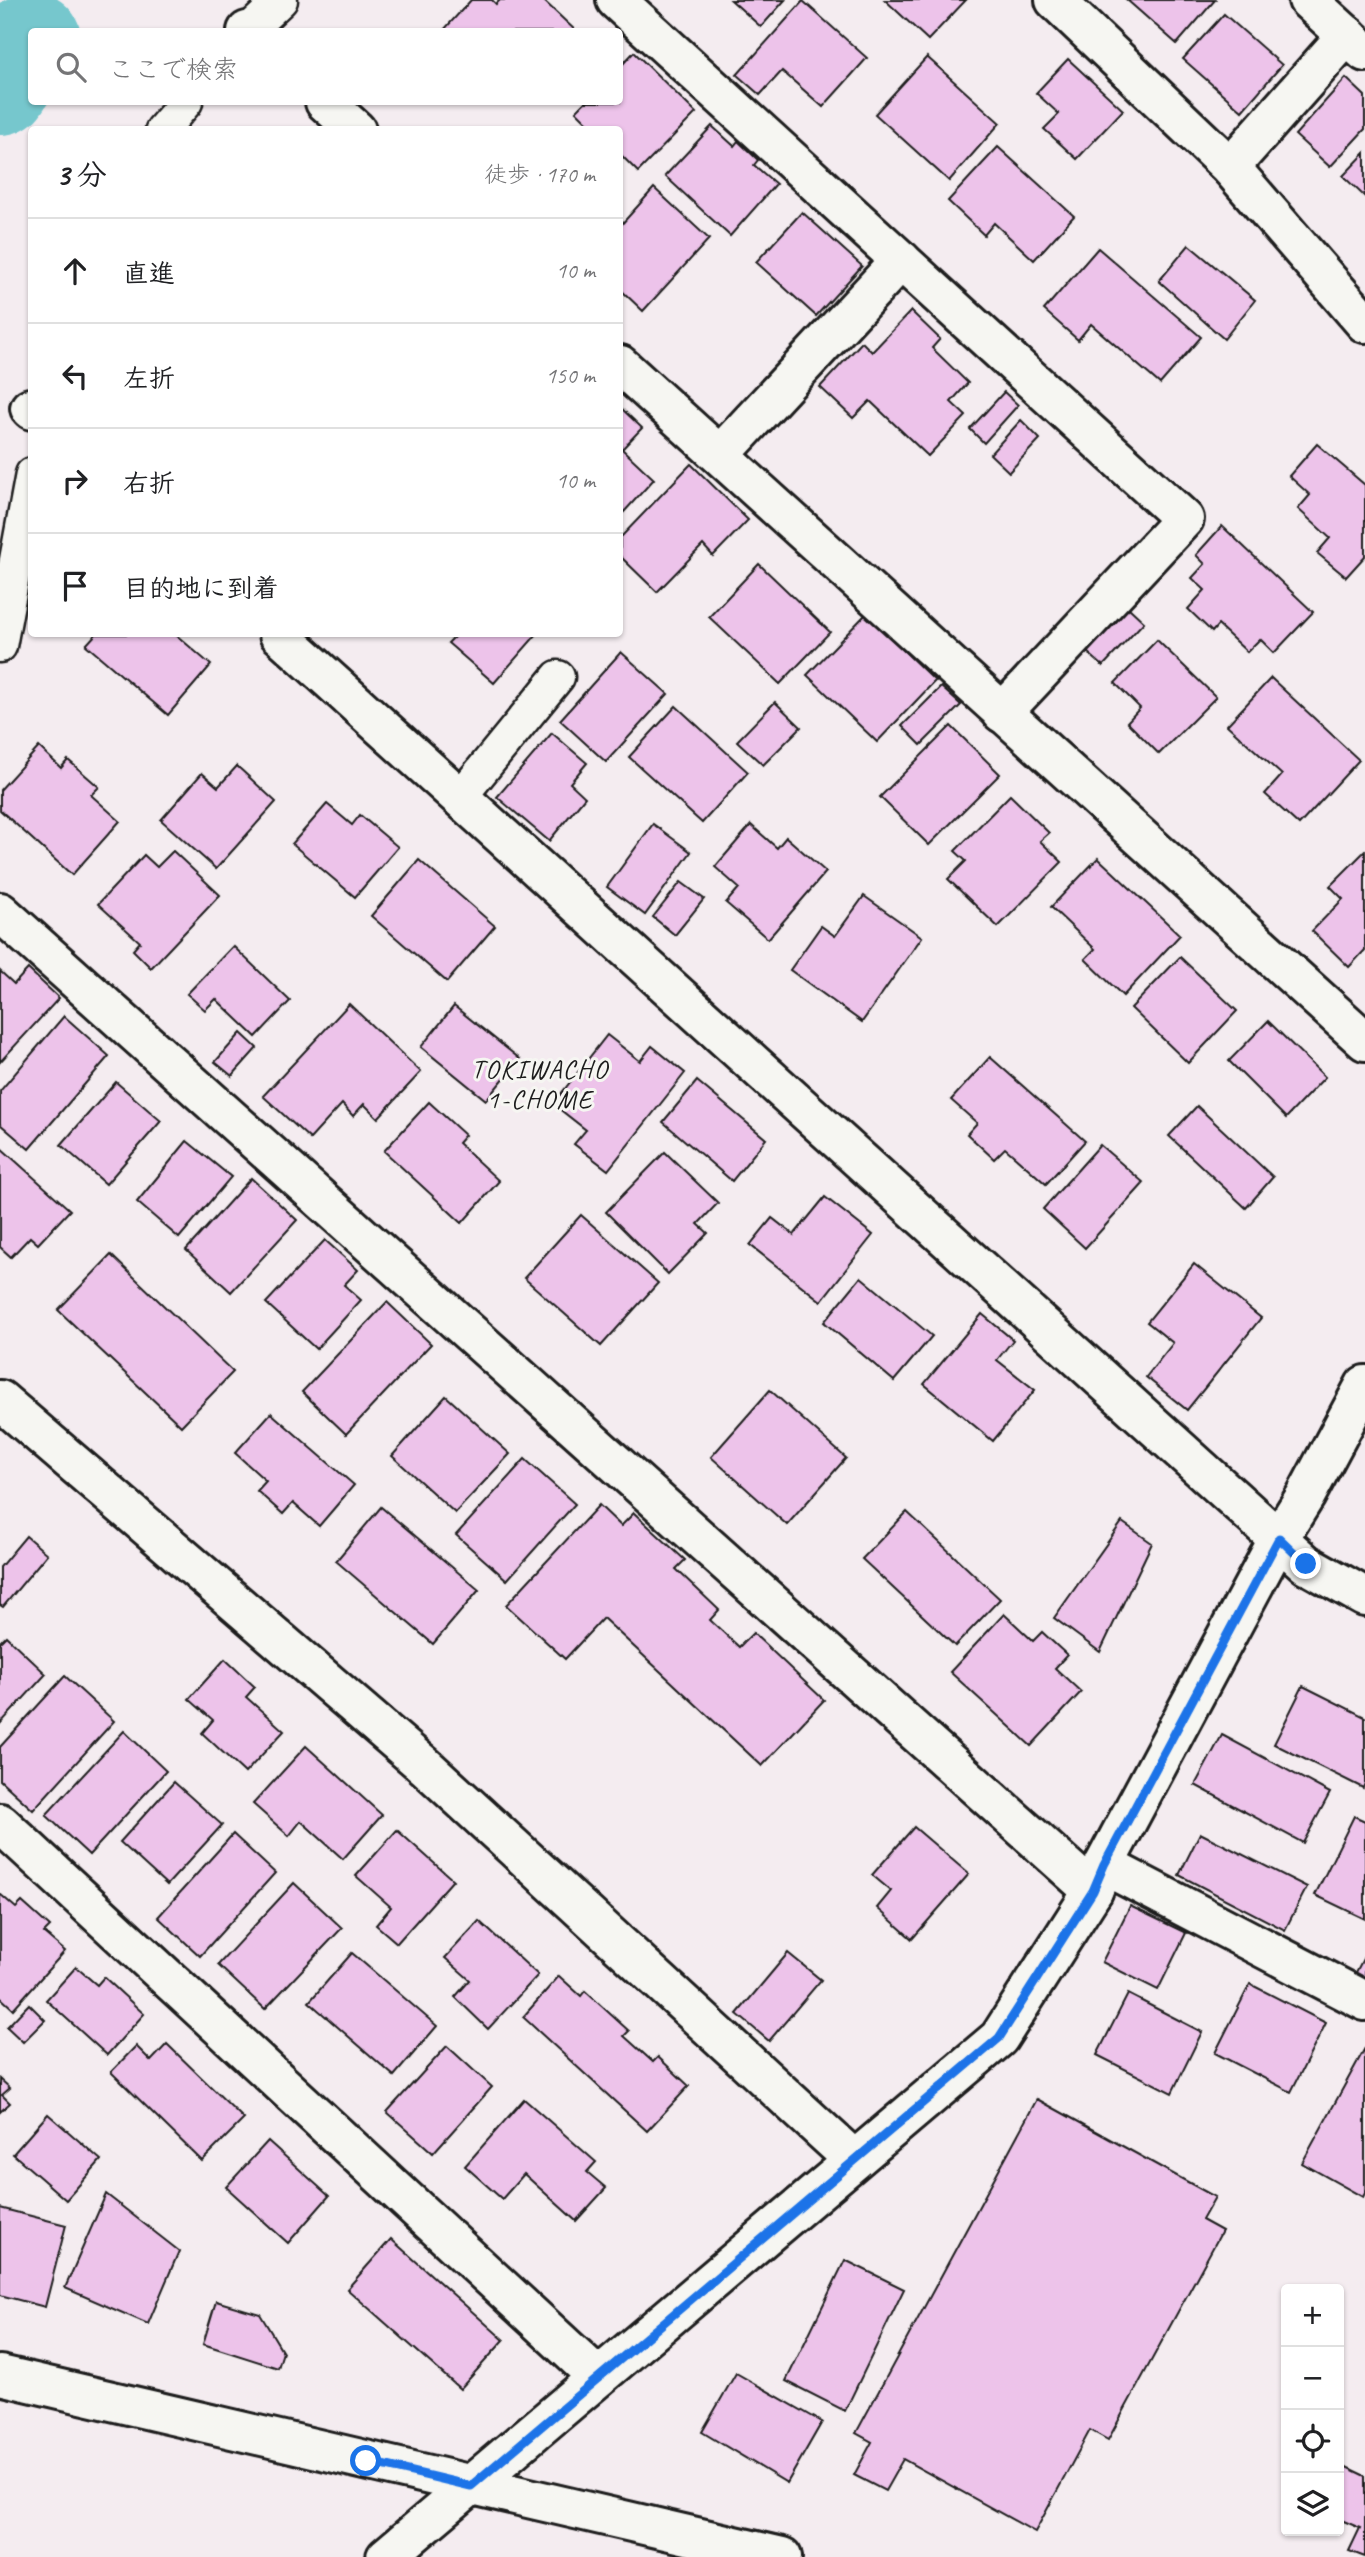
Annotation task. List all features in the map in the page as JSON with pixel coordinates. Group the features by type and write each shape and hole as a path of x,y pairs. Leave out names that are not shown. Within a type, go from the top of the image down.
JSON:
{"street":[{"path":"616,0 1184,519 1002,713"},
{"path":"1055,0 1230,167 1365,323"},
{"path":"1230,167 1356,44 1308,0"},
{"path":"328,105 352,126"},
{"path":"720,455 901,260"},
{"path":"623,368 1365,1041"},
{"path":"282,637 1306,1564 1365,1597"},
{"path":"0,912 1098,1878 1365,2001"},
{"path":"386,2557 999,2038 1098,1878 1279,1538 1365,1385"},
{"path":"0,1400 425,1766 853,2159"},
{"path":"0,1823 598,2377"},
{"path":"0,2375 782,2557"}],"lane":[{"path":"251,28 281,0"},
{"path":"165,126 183,105"},
{"path":"0,646 28,496"},
{"path":"461,796 558,677"}],"building":[{"path":"471,0 492,0 496,4 500,0 543,0 573,28 446,28"},
{"path":"731,0 785,0 761,27"},
{"path":"885,0 966,0 928,40"},
{"path":"1127,0 1215,0 1177,44"},
{"path":"803,1 867,58 823,107 782,71 760,95 737,75"},
{"path":"1224,14 1282,65 1242,111 1183,59"},
{"path":"634,52 696,113 638,172 623,157 623,126 591,126 576,111 582,105 623,105 623,64"},
{"path":"927,57 1000,123 949,181 875,114"},
{"path":"1068,59 1123,110 1077,159 1044,129 1059,114 1036,93"},
{"path":"1346,78 1365,96 1365,129 1330,167 1295,135"},
{"path":"712,126 734,146 738,141 758,160 754,165 776,184 730,236 665,176"},
{"path":"998,147 1074,216 1034,260 994,223 984,235 948,201"},
{"path":"1365,153 1365,197 1343,176"},
{"path":"654,188 709,239 643,311 623,292 623,223"},
{"path":"802,212 862,266 816,316 756,262"},
{"path":"1189,245 1255,300 1224,339 1159,281"},
{"path":"1098,248 1201,337 1160,384 1091,324 1078,340 1044,310"},
{"path":"911,311 940,339 932,348 968,383 951,402 966,416 928,456 870,401 853,418 820,387 862,342 872,352"},
{"path":"1004,392 1018,405 984,443 970,429"},
{"path":"623,410 642,428 623,448"},
{"path":"1021,420 1040,439 1009,472 990,454"},
{"path":"1317,444 1365,485 1365,556 1346,577 1317,553 1330,538 1298,509 1310,495 1289,476"},
{"path":"623,450 654,479 623,511"},
{"path":"691,464 748,520 713,556 703,545 657,592 623,559 623,535"},
{"path":"1222,526 1313,612 1274,653 1260,639 1247,652 1218,625 1212,632 1188,609 1205,590 1192,578 1205,564 1196,555"},
{"path":"759,564 830,632 780,684 709,617"},
{"path":"1128,607 1144,622 1103,666 1087,652"},
{"path":"866,614 935,681 877,742 807,675"},
{"path":"93,637 178,637 211,665 168,715 86,645"},
{"path":"454,637 534,637 494,683 448,643"},
{"path":"1157,640 1216,697 1159,754 1127,722 1140,708 1115,683"},
{"path":"621,652 668,694 606,762 560,720"},
{"path":"1271,678 1359,760 1299,825 1265,794 1282,775 1227,725"},
{"path":"941,687 961,705 921,745 902,726"},
{"path":"775,702 801,727 763,765 737,741"},
{"path":"676,706 748,772 702,823 629,757"},
{"path":"951,726 1000,774 929,845 880,797"},
{"path":"552,733 587,763 570,783 585,797 549,841 497,797"},
{"path":"39,747 61,768 68,760 99,787 91,795 120,821 72,875 0,810 0,790"},
{"path":"237,766 276,802 216,869 161,820 202,773 218,787"},
{"path":"1010,795 1049,833 1040,841 1062,862 998,927 948,879 966,861 955,851"},
{"path":"327,804 352,825 360,815 398,847 355,897 292,844"},
{"path":"653,824 691,852 645,915 607,887"},
{"path":"751,825 777,848 786,837 826,872 768,939 726,903 739,888 715,867"},
{"path":"173,851 220,895 151,968 133,950 140,942 98,904 144,855 157,867"},
{"path":"1365,851 1365,950 1349,967 1312,931 1343,899 1330,886"},
{"path":"1098,858 1180,935 1123,996 1085,959 1095,949 1051,907"},
{"path":"419,860 495,926 447,982 371,916"},
{"path":"681,882 704,899 675,935 653,917"},
{"path":"864,896 922,937 862,1022 790,970 821,926 835,936"},
{"path":"233,946 290,1001 256,1037 216,999 205,1010 187,994"},
{"path":"1180,957 1237,1011 1188,1063 1131,1008"},
{"path":"28,969 59,998 0,1062 0,971 14,984"},
{"path":"349,1004 421,1072 378,1118 364,1104 353,1116 342,1104 310,1139 263,1096"},
{"path":"454,1006 520,1059 486,1100 421,1047"},
{"path":"64,1016 109,1056 29,1149 0,1124 0,1091"},
{"path":"1268,1021 1325,1077 1286,1118 1229,1061"},
{"path":"241,1033 257,1048 232,1076 215,1062"},
{"path":"607,1035 640,1061 652,1046 685,1073 608,1170 574,1144 586,1130 553,1104"},
{"path":"990,1057 1085,1141 1046,1184 1005,1148 994,1159 967,1134 977,1123 951,1100"},
{"path":"697,1081 766,1139 732,1181 663,1122"},
{"path":"116,1082 161,1121 106,1184 61,1145"},
{"path":"429,1102 465,1135 458,1143 499,1181 462,1223 384,1151"},
{"path":"1197,1106 1273,1177 1246,1208 1169,1136"},
{"path":"187,1141 231,1177 179,1238 137,1202"},
{"path":"1100,1145 1144,1183 1085,1248 1043,1209"},
{"path":"0,1147 70,1210 38,1244 30,1237 11,1257 0,1247"},
{"path":"665,1152 718,1203 698,1224 708,1233 668,1274 606,1212"},
{"path":"251,1178 297,1220 231,1292 186,1250"},
{"path":"825,1197 873,1235 821,1301 750,1245 772,1218 794,1235"},
{"path":"581,1215 658,1283 601,1346 524,1278"},
{"path":"325,1240 358,1270 344,1285 361,1300 316,1349 266,1303"},
{"path":"111,1255 233,1372 181,1426 58,1310"},
{"path":"1194,1264 1261,1318 1187,1410 1146,1377 1173,1343 1147,1322"},
{"path":"861,1277 932,1336 894,1381 824,1322"},
{"path":"387,1302 431,1344 346,1434 302,1392"},
{"path":"982,1314 1013,1340 997,1360 1035,1390 993,1441 924,1384"},
{"path":"770,1390 846,1458 787,1525 711,1457"},
{"path":"446,1396 510,1454 455,1513 392,1456"},
{"path":"271,1413 354,1485 319,1526 293,1503 283,1514 257,1491 266,1481 235,1453"},
{"path":"525,1459 575,1504 507,1580 456,1535"},
{"path":"599,1505 621,1526 634,1513 685,1560 676,1569 719,1610 710,1620 739,1647 753,1633 824,1700 762,1766 603,1618 565,1659 506,1605"},
{"path":"381,1507 479,1590 433,1644 336,1561"},
{"path":"907,1512 1000,1599 955,1646 862,1559"},
{"path":"1122,1522 1152,1543 1100,1652 1054,1618"},
{"path":"26,1536 47,1554 3,1607 0,1605 0,1567"},
{"path":"1004,1614 1033,1641 1042,1632 1067,1655 1055,1668 1081,1692 1031,1746 950,1672"},
{"path":"6,1636 46,1674 0,1724 0,1642"},
{"path":"225,1659 255,1687 246,1697 284,1731 245,1773 202,1733 213,1720 189,1699"},
{"path":"65,1676 114,1721 33,1810 0,1780 0,1747"},
{"path":"1303,1686 1365,1717 1363,1788 1274,1744"},
{"path":"124,1731 166,1771 89,1855 46,1815"},
{"path":"1222,1735 1330,1793 1303,1843 1195,1785"},
{"path":"306,1746 382,1815 343,1859 301,1821 289,1836 253,1804"},
{"path":"174,1782 222,1825 167,1885 120,1842"},
{"path":"1354,1816 1365,1821 1365,1919 1315,1895"},
{"path":"914,1827 969,1874 912,1939 877,1908 891,1891 872,1875"},
{"path":"397,1830 453,1880 397,1943 376,1925 391,1907 356,1876"},
{"path":"1200,1833 1307,1887 1285,1930 1179,1875"},
{"path":"233,1834 275,1873 200,1956 158,1917"},
{"path":"294,1883 342,1928 265,2009 218,1965"},
{"path":"0,1894 16,1908 22,1902 50,1927 44,1933 65,1951 13,2009 0,1997"},
{"path":"1130,1906 1186,1933 1158,1990 1102,1962"},
{"path":"479,1921 538,1975 488,2029 455,1997 470,1980 445,1958"},
{"path":"352,1953 437,2026 394,2076 309,2002"},
{"path":"788,1953 821,1980 769,2041 737,2014"},
{"path":"1365,1955 1365,1982 1354,1976"},
{"path":"76,1967 97,1985 104,1977 144,2014 107,2055 46,2000"},
{"path":"559,1976 581,1996 585,1991 629,2031 624,2036 653,2062 658,2057 689,2086 647,2131 523,2017"},
{"path":"1250,1984 1326,2023 1291,2092 1215,2053"},
{"path":"1128,1994 1202,2032 1172,2093 1097,2055"},
{"path":"29,2004 45,2020 23,2042 7,2027"},
{"path":"167,2044 244,2119 202,2161 111,2072 136,2046 151,2061"},
{"path":"447,2046 492,2087 433,2153 387,2112"},
{"path":"1365,2048 1365,2193 1363,2197 1302,2163"},
{"path":"0,2079 10,2088 2,2095 10,2103 0,2112"},
{"path":"524,2099 596,2162 587,2172 606,2188 576,2221 524,2174 502,2199 465,2166"},
{"path":"1037,2099 1215,2197 1202,2220 1222,2231 1108,2440 1090,2430 1035,2532 903,2459 885,2491 854,2475 872,2442 856,2433"},
{"path":"48,2114 101,2160 66,2200 13,2154"},
{"path":"268,2141 329,2196 288,2243 226,2187"},
{"path":"106,2194 179,2251 148,2324 65,2288"},
{"path":"0,2208 66,2225 45,2307 0,2295"},
{"path":"391,2239 504,2340 460,2389 347,2289"},
{"path":"845,2260 904,2289 845,2411 786,2381"},
{"path":"216,2301 260,2314 283,2352 278,2368 203,2344"},
{"path":"736,2373 822,2422 787,2483 702,2432"},
{"path":"1344,2466 1365,2476 1365,2557 1349,2551 1360,2528 1344,2521"}],"waterway":[{"path":"0,85 28,47"}],"district":[{"name":"TOKIWACHO 1-CHOME","path":"540,1084"}],"route":[{"path":"366,2461 471,2486 853,2159 999,2038 1093,1891 1104,1865 1279,1538 1306,1564"}]}
